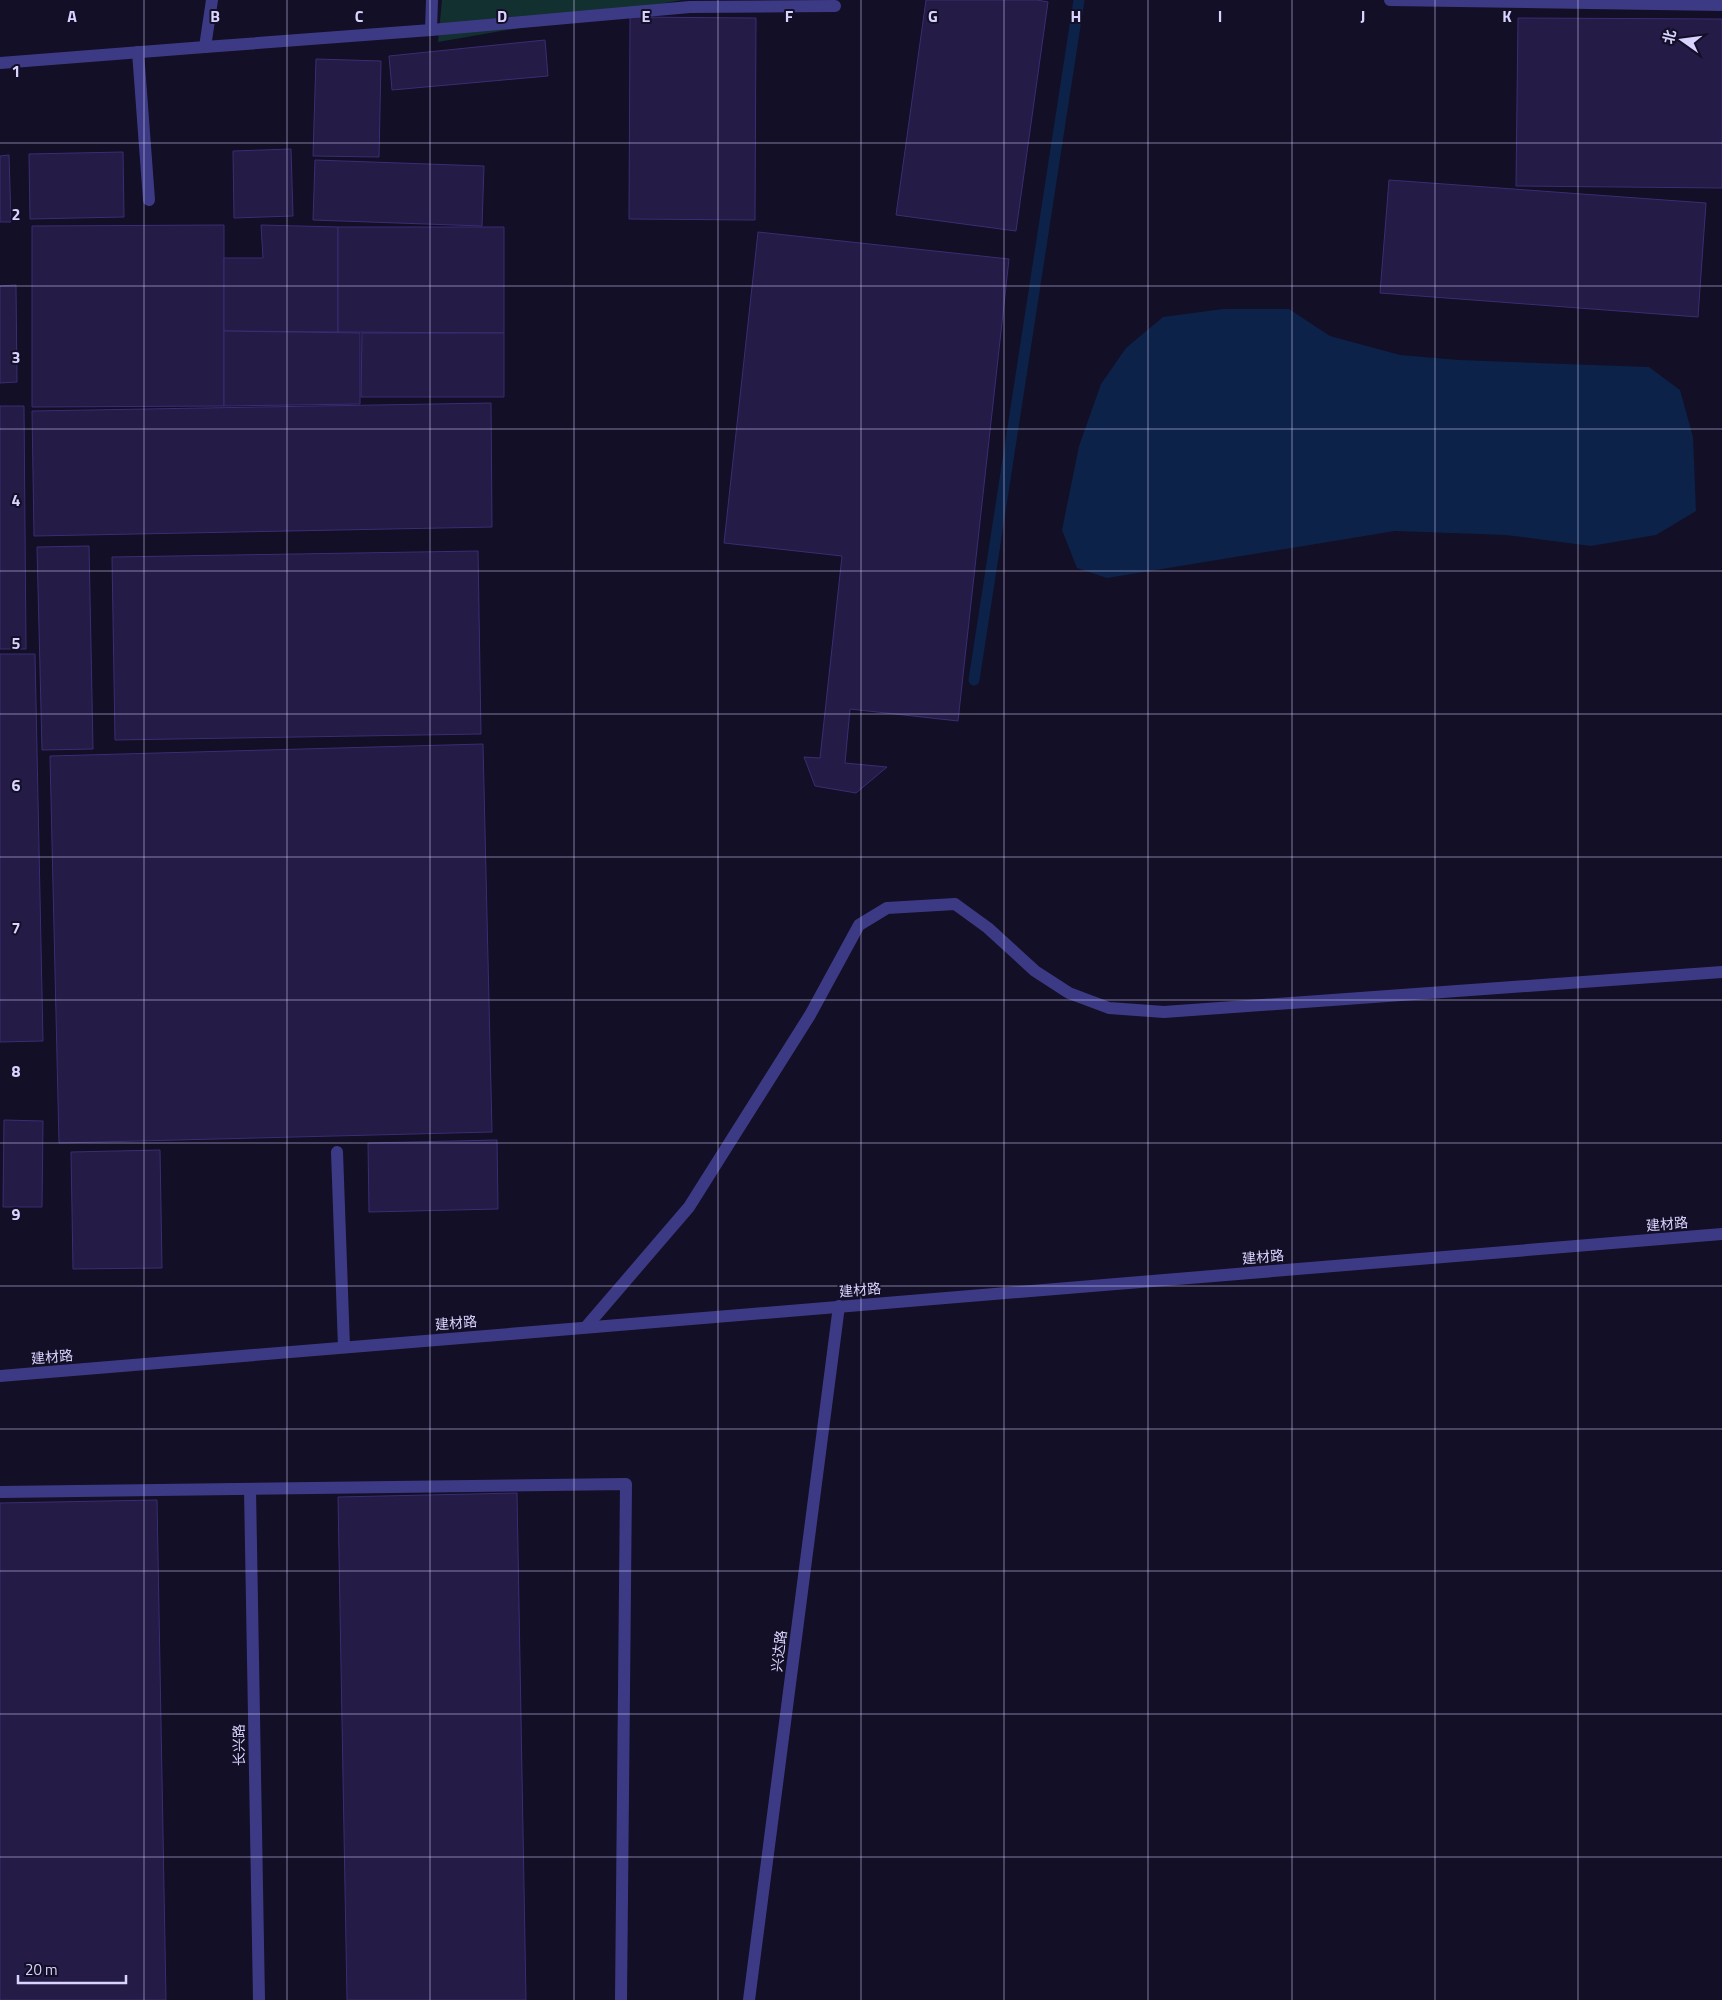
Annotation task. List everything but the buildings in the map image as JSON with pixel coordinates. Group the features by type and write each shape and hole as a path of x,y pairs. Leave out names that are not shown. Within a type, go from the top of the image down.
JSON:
{"street":[{"path":"205,47 212,0"},
{"path":"431,30 432,0"},
{"path":"1390,0 1704,2 1722,5"},
{"path":"0,63 431,30 690,7 835,6"},
{"path":"138,52 150,200"},
{"path":"586,1328 689,1207 810,1015 858,925 887,908 955,904 988,928 1035,971 1069,993 1109,1008 1164,1012 1722,972"},
{"path":"337,1152 344,1347"},
{"name":"建材路","path":"0,1376 1722,1234"},
{"name":"兴达路","path":"749,2000 839,1306"},
{"path":"0,1492 626,1484 621,2000"},
{"name":"长兴路","path":"250,1489 259,2000"}],"green space":[{"path":"442,0 682,0 438,42"}],"water":[{"path":"1223,309 1289,309 1330,336 1400,355 1459,360 1649,367 1680,390 1693,437 1696,511 1656,535 1591,546 1506,535 1395,531 1107,578 1077,568 1062,530 1079,446 1101,384 1126,348 1163,317"}],"waterway":[{"path":"974,680 1079,0"}]}
